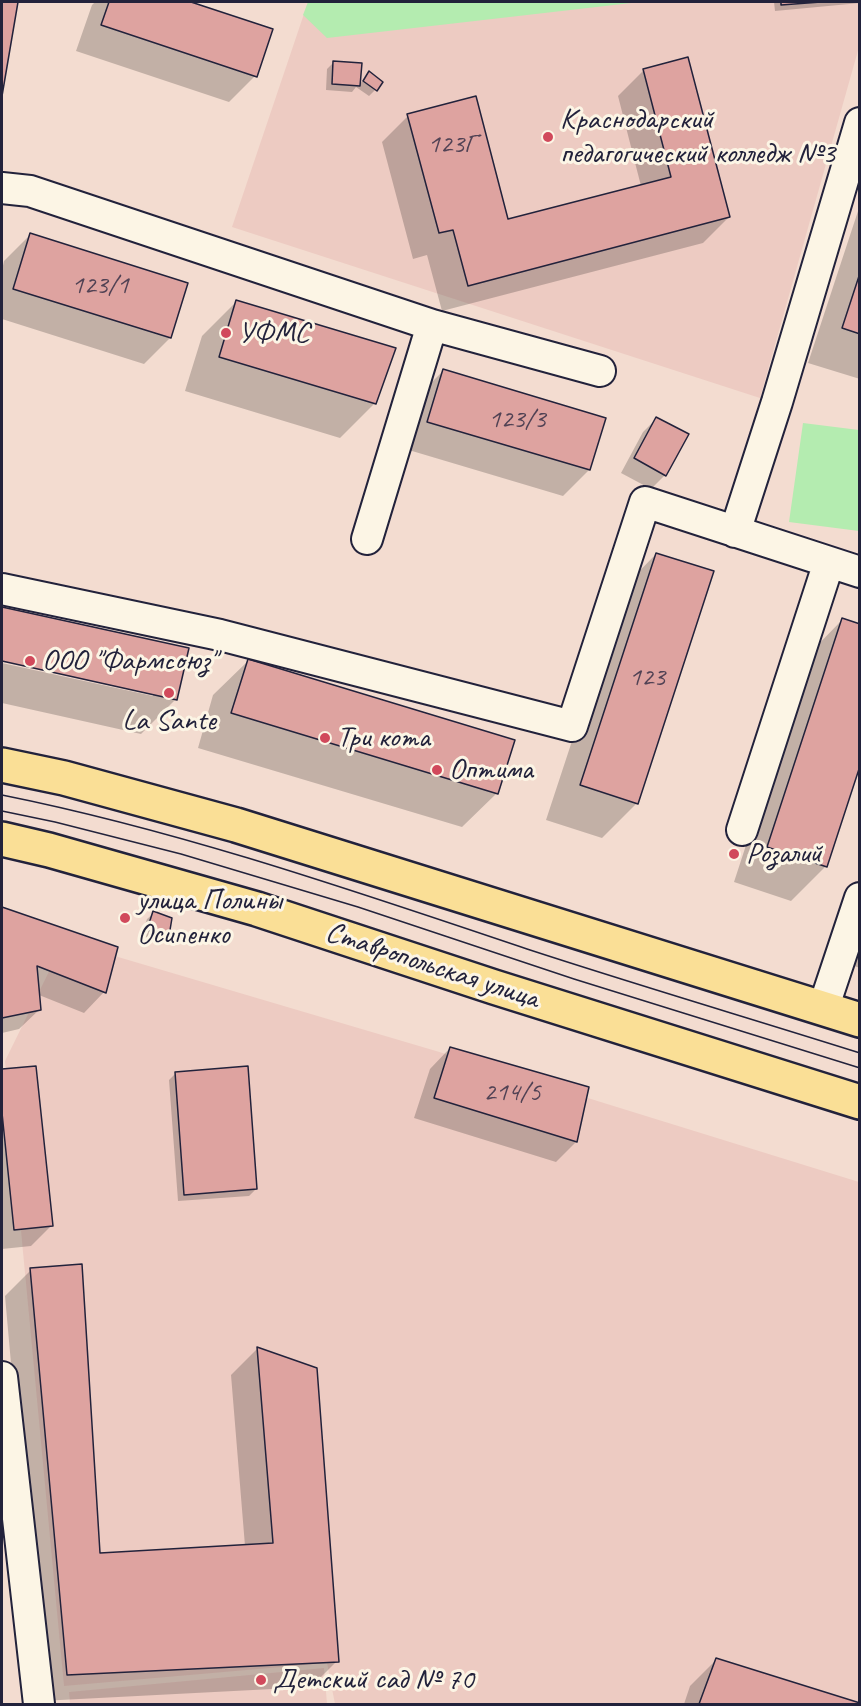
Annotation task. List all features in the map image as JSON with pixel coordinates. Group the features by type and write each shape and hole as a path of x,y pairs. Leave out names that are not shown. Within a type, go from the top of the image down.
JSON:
{"main road":[{"path":"2,765 64,778 236,825 860,1020"},
{"name":"Ставропольская улица","path":"2,839 49,850 256,909 494,987 860,1102"}],"street":[{"path":"735,532 777,402 860,123"},
{"path":"2,188 30,191 432,325 600,370"},
{"path":"367,539 432,325"},
{"path":"2,589 220,635 572,726 645,502 860,572"},
{"path":"742,830 830,562"},
{"path":"823,1009 860,898"},
{"path":"2,1377 39,1704"}],"shaded area":[{"name":"Краснодарский педагогический колледж №3","path":"308,2 781,2 781,5 859,2 859,47 760,398 232,227"},
{"path":"64,941 436,1051 859,1182 859,1704 335,1704 327,1663 64,1686 5,1061"},
{"name":"Детский сад № 70","path":"324,1668 327,1704 70,1704 69,1692"}],"green space":[{"path":"308,2 640,2 327,38 303,15"},
{"path":"803,423 859,430 859,531 789,522"}],"building":[{"path":"2,2 18,2 2,96"},
{"path":"109,2 191,2 273,29 257,77 101,25"},
{"path":"781,2 821,2 781,5"},
{"path":"688,57 730,217 468,286 453,230 439,233 407,114 476,96 508,219 671,177 643,69"},
{"path":"333,61 362,63 360,86 332,84"},
{"path":"369,71 383,82 377,91 363,81"},
{"path":"30,233 188,283 171,338 13,289"},
{"path":"860,273 860,334 842,328"},
{"path":"236,300 396,348 376,404 219,357"},
{"path":"443,369 606,418 590,470 427,422"},
{"path":"656,417 689,434 666,476 634,458"},
{"path":"656,553 714,571 638,804 580,785"},
{"path":"2,607 189,648 177,700 2,661"},
{"path":"842,618 860,624 860,766 827,867 767,847"},
{"path":"248,659 515,740 498,794 231,713"},
{"path":"2,907 118,947 106,993 37,966 41,1010 2,1018"},
{"path":"153,911 172,918 169,936 147,930"},
{"path":"450,1047 589,1087 577,1142 434,1098"},
{"path":"36,1066 53,1226 14,1230 2,1113 2,1069"},
{"path":"248,1066 257,1189 184,1195 175,1072"},
{"path":"82,1264 100,1553 273,1543 257,1347 317,1368 339,1662 67,1675 30,1268"},
{"path":"716,1658 860,1703 860,1704 699,1704"}],"tram line":[{"path":"2,795 201,844 860,1053"},
{"path":"2,811 181,854 358,907 574,979 860,1068"}],"place":[{"name":"Краснодарский педагогический колледж №3","path":"548,137"},
{"name":"УФМС","path":"226,333"},
{"name":"ООО \"Фармсоюз\"","path":"30,661"},
{"name":"La Sante","path":"169,693"},
{"name":"Три кота","path":"325,738"},
{"name":"Оптима","path":"437,770"},
{"name":"Розалий","path":"734,854"},
{"name":"улица Полины Осипенко","path":"125,918"},
{"name":"Детский сад № 70","path":"261,1680"}]}
